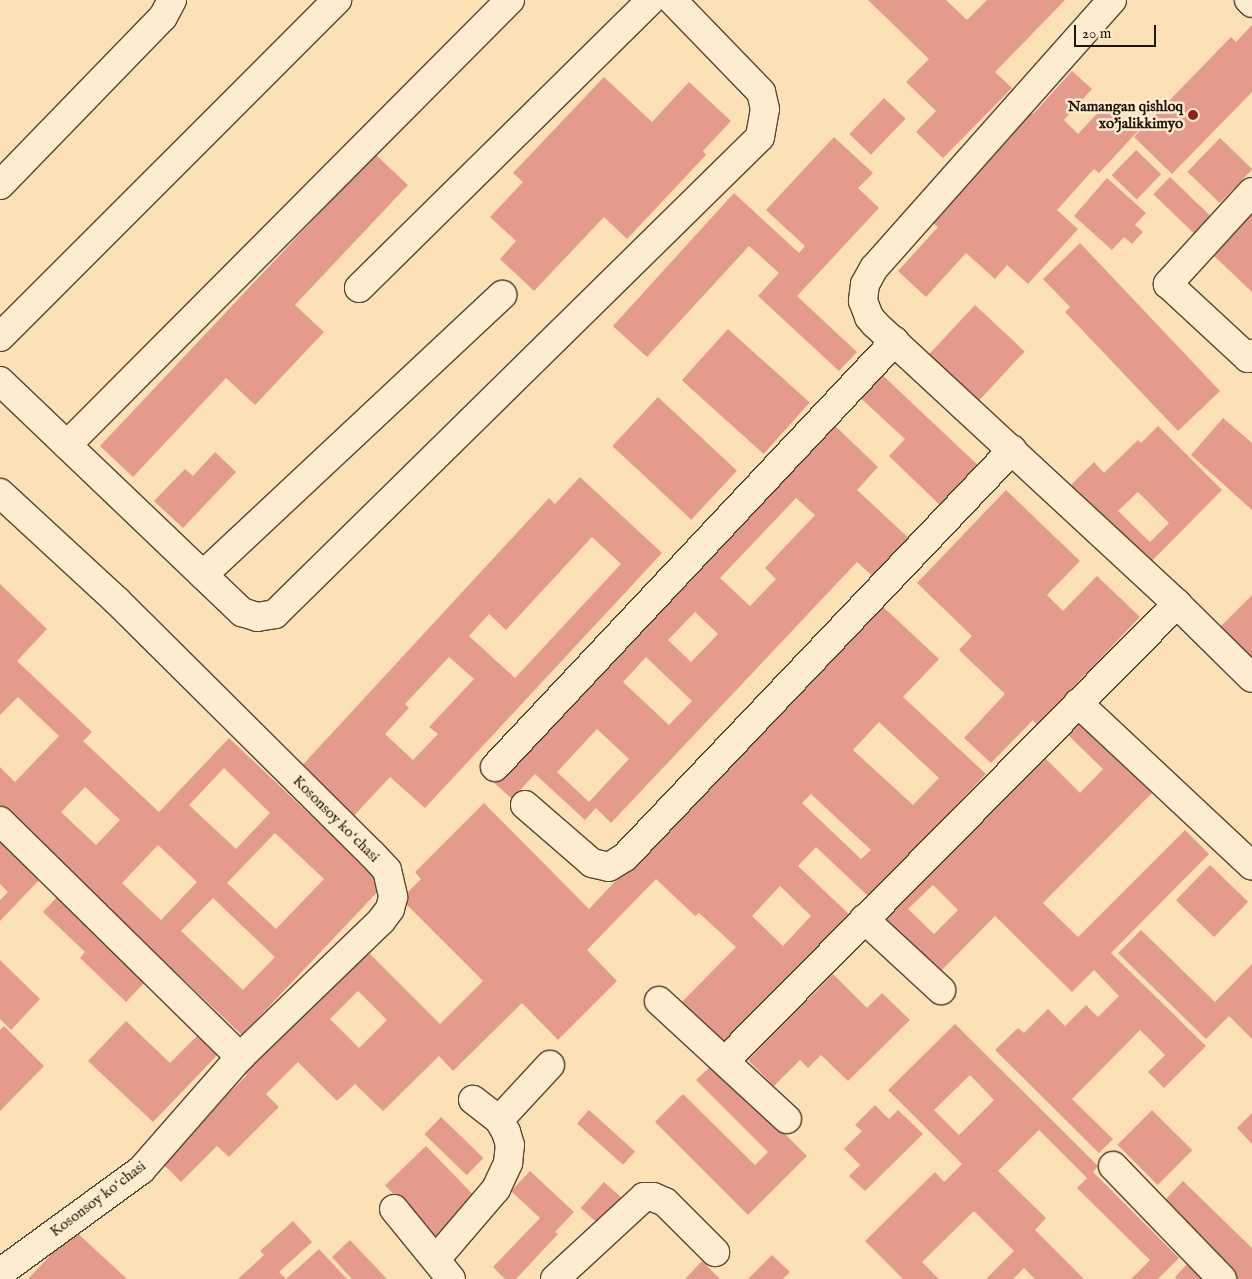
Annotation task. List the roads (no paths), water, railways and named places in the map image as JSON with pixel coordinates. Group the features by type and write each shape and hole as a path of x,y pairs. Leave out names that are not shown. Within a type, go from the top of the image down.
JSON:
{"street":[{"path":"2,179 163,17 172,0"},
{"path":"0,337 336,0"},
{"path":"67,444 510,0"},
{"path":"359,288 651,0"},
{"path":"0,381 242,612 257,617 275,614 760,138 764,109 761,92 672,0"},
{"path":"1112,0 868,277 863,292 866,311 875,324 896,341 1177,604 1252,678"},
{"path":"1249,0 1252,3"},
{"path":"1252,192 1168,284 1248,358 1252,354"},
{"path":"203,575 502,295"},
{"path":"496,767 896,341"},
{"path":"525,805 592,863 609,867 625,857 1012,450"},
{"name":"Kosonsoy koʻchasi","path":"0,493 116,600 387,870 392,890 390,908 381,921 240,1057 140,1170 0,1273"},
{"path":"725,1061 1177,604"},
{"path":"1078,703 1252,866"},
{"path":"0,821 240,1057"},
{"path":"864,919 941,990"},
{"path":"659,1001 787,1119"},
{"path":"498,1120 550,1064"},
{"path":"394,1209 444,1269 496,1189 508,1163 510,1145 506,1132 498,1120 473,1100"},
{"path":"1113,1166 1222,1279"},
{"path":"555,1279 644,1197 652,1197 665,1202 715,1252"}],"place":[{"name":"Namangan qishloq xo'jalikkimyo","path":"1193,115"}]}
